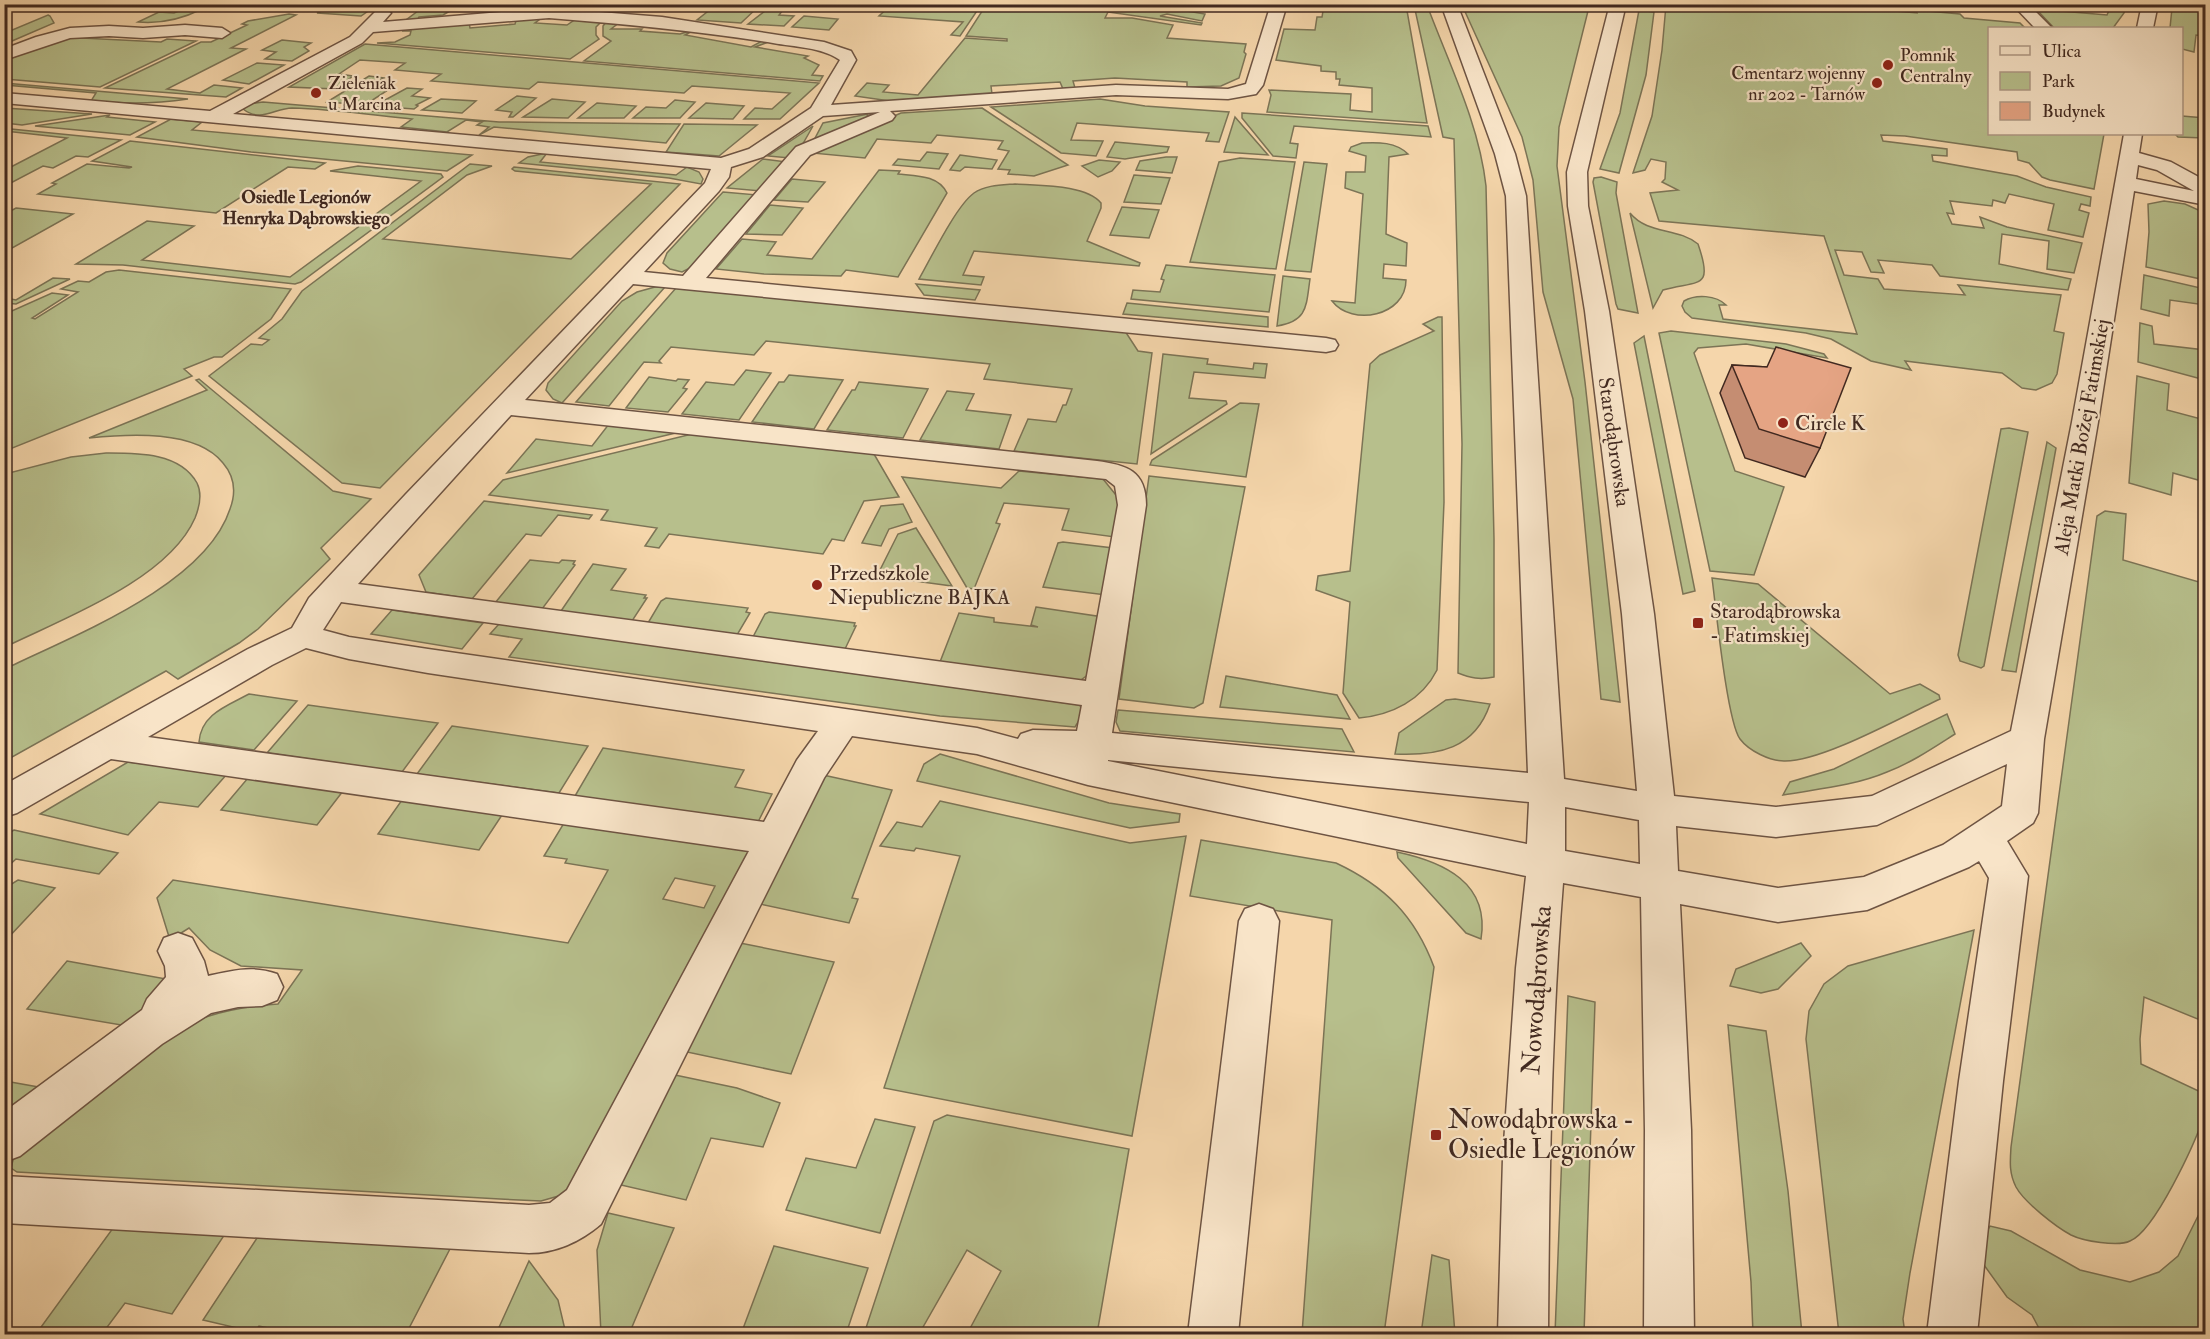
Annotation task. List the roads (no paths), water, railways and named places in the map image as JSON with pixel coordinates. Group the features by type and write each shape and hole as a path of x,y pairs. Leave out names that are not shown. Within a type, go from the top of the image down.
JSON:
{"street":[{"path":"213,117 348,45 394,4"},
{"path":"818,111 1116,90 1213,95 1250,90 1254,85 1279,4"},
{"path":"1449,4 1505,154 1516,196 1546,790"},
{"name":"Starodąbrowska","path":"1618,4 1578,172 1578,206 1597,311 1638,614 1657,809 1659,885"},
{"path":"2019,4 2043,27"},
{"path":"2145,27 2150,4"},
{"path":"4,98 722,164 756,153 818,111 848,60 845,55 836,50 818,45 685,25 549,13 367,28"},
{"path":"4,55 42,40 70,33 110,31 143,33 185,30 222,33"},
{"path":"688,283 802,152 896,112 896,106"},
{"name":"Aleja Matki Bożej Fatimskiej","path":"1091,758 1546,864 1778,906 1868,893 1956,856 2020,813 2027,739 2133,135"},
{"path":"4,803 260,657 303,636 320,606 712,187 719,177 722,164"},
{"path":"2128,170 2164,166 2205,189"},
{"path":"2128,170 2205,199"},
{"path":"627,277 1326,345"},
{"path":"505,406 1075,468 1121,476 1130,482 1133,492 1091,758"},
{"path":"334,591 1102,695"},
{"path":"303,636 349,648 428,661 1091,758 1457,779 1546,790 1657,809 1776,822 1877,810 2027,739"},
{"path":"4,1199 546,1230 568,1220 584,1207 810,770 843,722"},
{"path":"107,745 774,839"},
{"name":"Nowodąbrowska","path":"1523,1335 1526,1158 1534,1004 1546,864 1546,790"},
{"path":"1952,1335 1981,1081 2009,876 1984,837"},
{"path":"1659,885 1668,1130 1669,1335"},
{"path":"1213,1335 1259,921"},
{"path":"147,1030 176,998 188,979 188,964 178,951"},
{"path":"4,1140 147,1030 202,996 238,988 262,987"}],"place":[{"name":"Pomnik Centralny","path":"1888,65"},
{"name":"Cmentarz wojenny nr 202 - Tarnów","path":"1877,83"},
{"name":"Zieleniak u Marcina","path":"316,93"},
{"name":"Circle K","path":"1783,423"},
{"name":"Przedszkole Niepubliczne BAJKA","path":"817,585"},
{"name":"Starodąbrowska - Fatimskiej","path":"1698,623"},
{"name":"Nowodąbrowska - Osiedle Legionów","path":"1436,1135"}],"district":[{"name":"Osiedle Legionów Henryka Dąbrowskiego","path":"306,207"}]}
